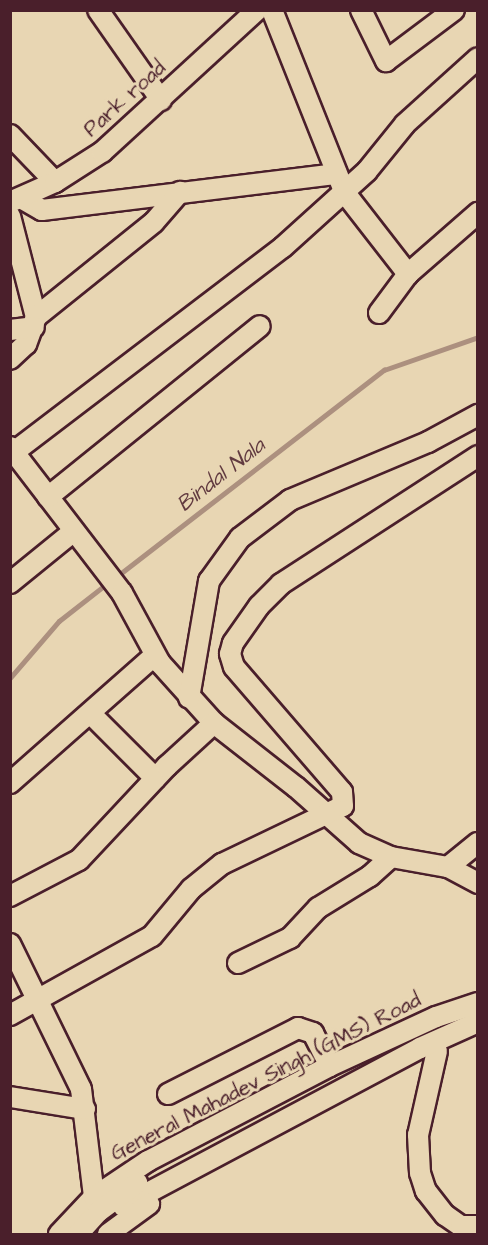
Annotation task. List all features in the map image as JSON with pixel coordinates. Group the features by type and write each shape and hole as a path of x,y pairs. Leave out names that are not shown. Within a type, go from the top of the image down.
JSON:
{"street":[{"path":"98,10 161,100"},
{"name":"Park road","path":"16,200 55,182 102,152 257,10"},
{"path":"272,10 345,193 408,274"},
{"path":"362,10 386,61 454,10"},
{"path":"477,58 405,124 382,157 345,193 236,285 12,452 123,593 155,655 189,698 214,723 330,814 359,843 391,857 448,867 477,883"},
{"path":"10,135 55,182"},
{"path":"16,200 42,210 337,174"},
{"path":"10,330 35,322 154,222 180,192"},
{"path":"379,313 408,274 477,213"},
{"path":"10,216 35,322 26,344 10,359"},
{"path":"48,496 260,326"},
{"path":"189,698 209,581 240,538 290,500 428,442 477,415"},
{"path":"10,1015 152,936 191,889 222,864 343,806 342,792 234,667 230,654 233,643 259,606 281,584 477,456"},
{"path":"10,583 74,531"},
{"path":"10,783 155,655"},
{"path":"90,714 155,778"},
{"path":"10,896 79,860 155,778 214,723"},
{"path":"448,867 477,843"},
{"path":"238,963 290,938 318,908 370,876 391,857"},
{"path":"10,944 39,997 73,1068 85,1109 94,1197"},
{"path":"78,1234 131,1186 192,1151 476,1011"},
{"path":"94,1234 124,1206 152,1189 420,1048 476,1011"},
{"name":"General Mahadev Singh (GMS) Road","path":"59,1234 94,1197 148,1161 330,1066 436,1017 476,1011"},
{"path":"168,1094 298,1028 313,1033 330,1066"},
{"path":"108,1234 161,1197 357,1089 477,1031"},
{"path":"437,1051 418,1135 420,1173 426,1191 445,1215 461,1226 477,1226"},
{"path":"10,1097 85,1109"}],"waterway":[{"name":"Bindal Nala","path":"116,577 384,370 478,337"},
{"name":"Bindal Nala","path":"10,678 59,621 109,582"}]}
